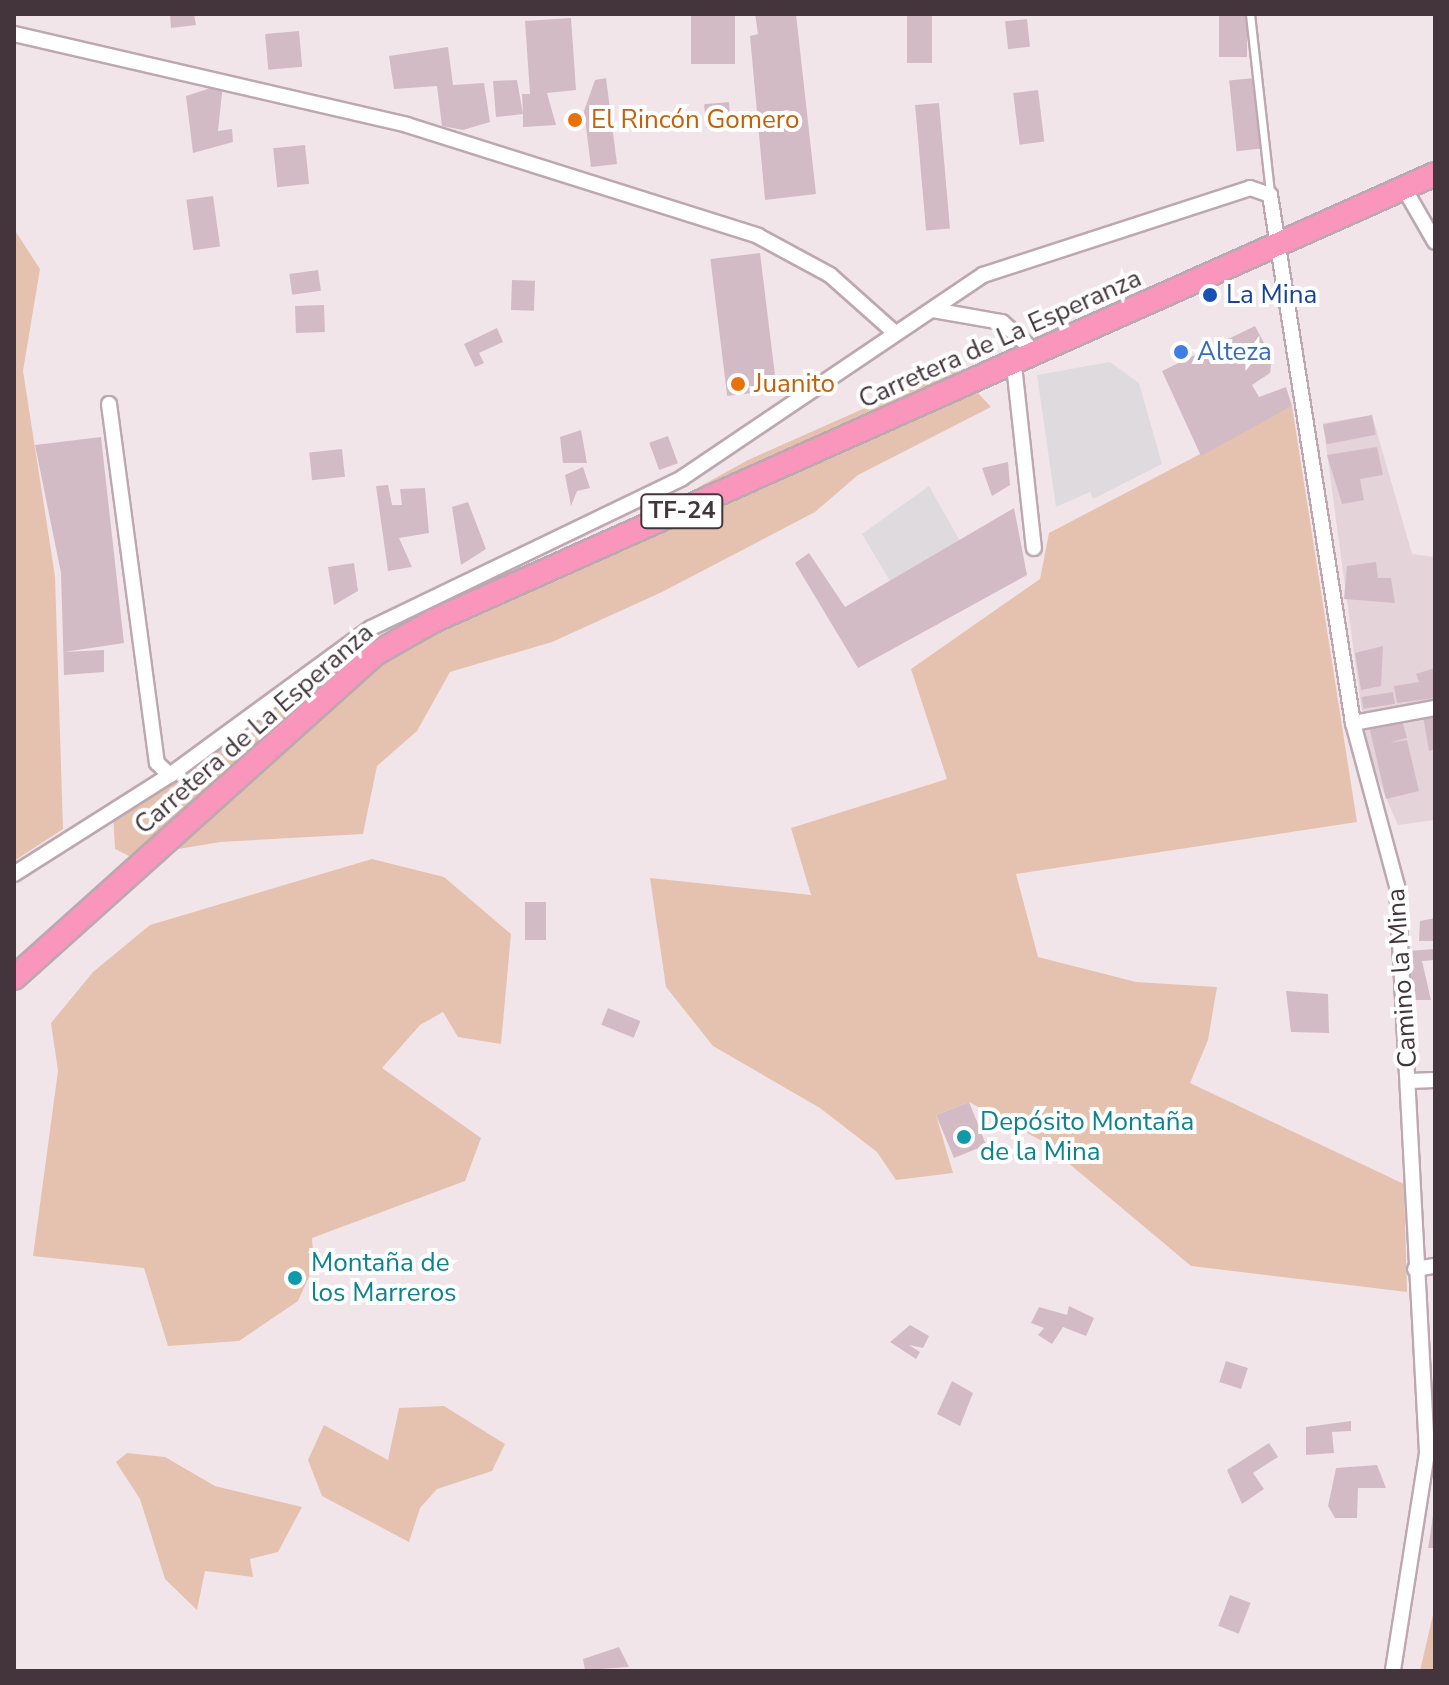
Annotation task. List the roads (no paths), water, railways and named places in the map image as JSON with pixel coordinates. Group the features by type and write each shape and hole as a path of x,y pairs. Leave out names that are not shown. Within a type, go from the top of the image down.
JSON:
{"main road":[{"name":"Carretera de La Esperanza","path":"14,978 375,654 433,621 1014,365 1435,174"}],"street":[{"path":"14,34 407,125 758,236 830,275 895,333"},
{"path":"14,874 170,775 371,628 682,478 895,333 1027,257 1250,188 1270,195"},
{"path":"1404,188 1435,242"},
{"name":"Camino la Mina","path":"1270,195 1353,723 1397,886 1409,1081 1425,1495 1393,1671"},
{"path":"933,310 1002,322 1037,354"},
{"path":"1014,365 1034,548"},
{"path":"109,404 157,763 170,775"},
{"path":"1353,723 1435,708"},
{"path":"1409,1081 1435,1080"},
{"path":"1415,1269 1435,1266"}],"lane":[{"path":"1250,14 1270,195"}],"place":[{"name":"El Rincón Gomero","path":"575,120"},
{"name":"La Mina","path":"1210,295"},
{"name":"Alteza","path":"1181,352"},
{"name":"Juanito","path":"738,384"},
{"name":"Depósito Montaña de la Mina","path":"964,1137"},
{"name":"Montaña de los Marreros","path":"295,1278"}]}
